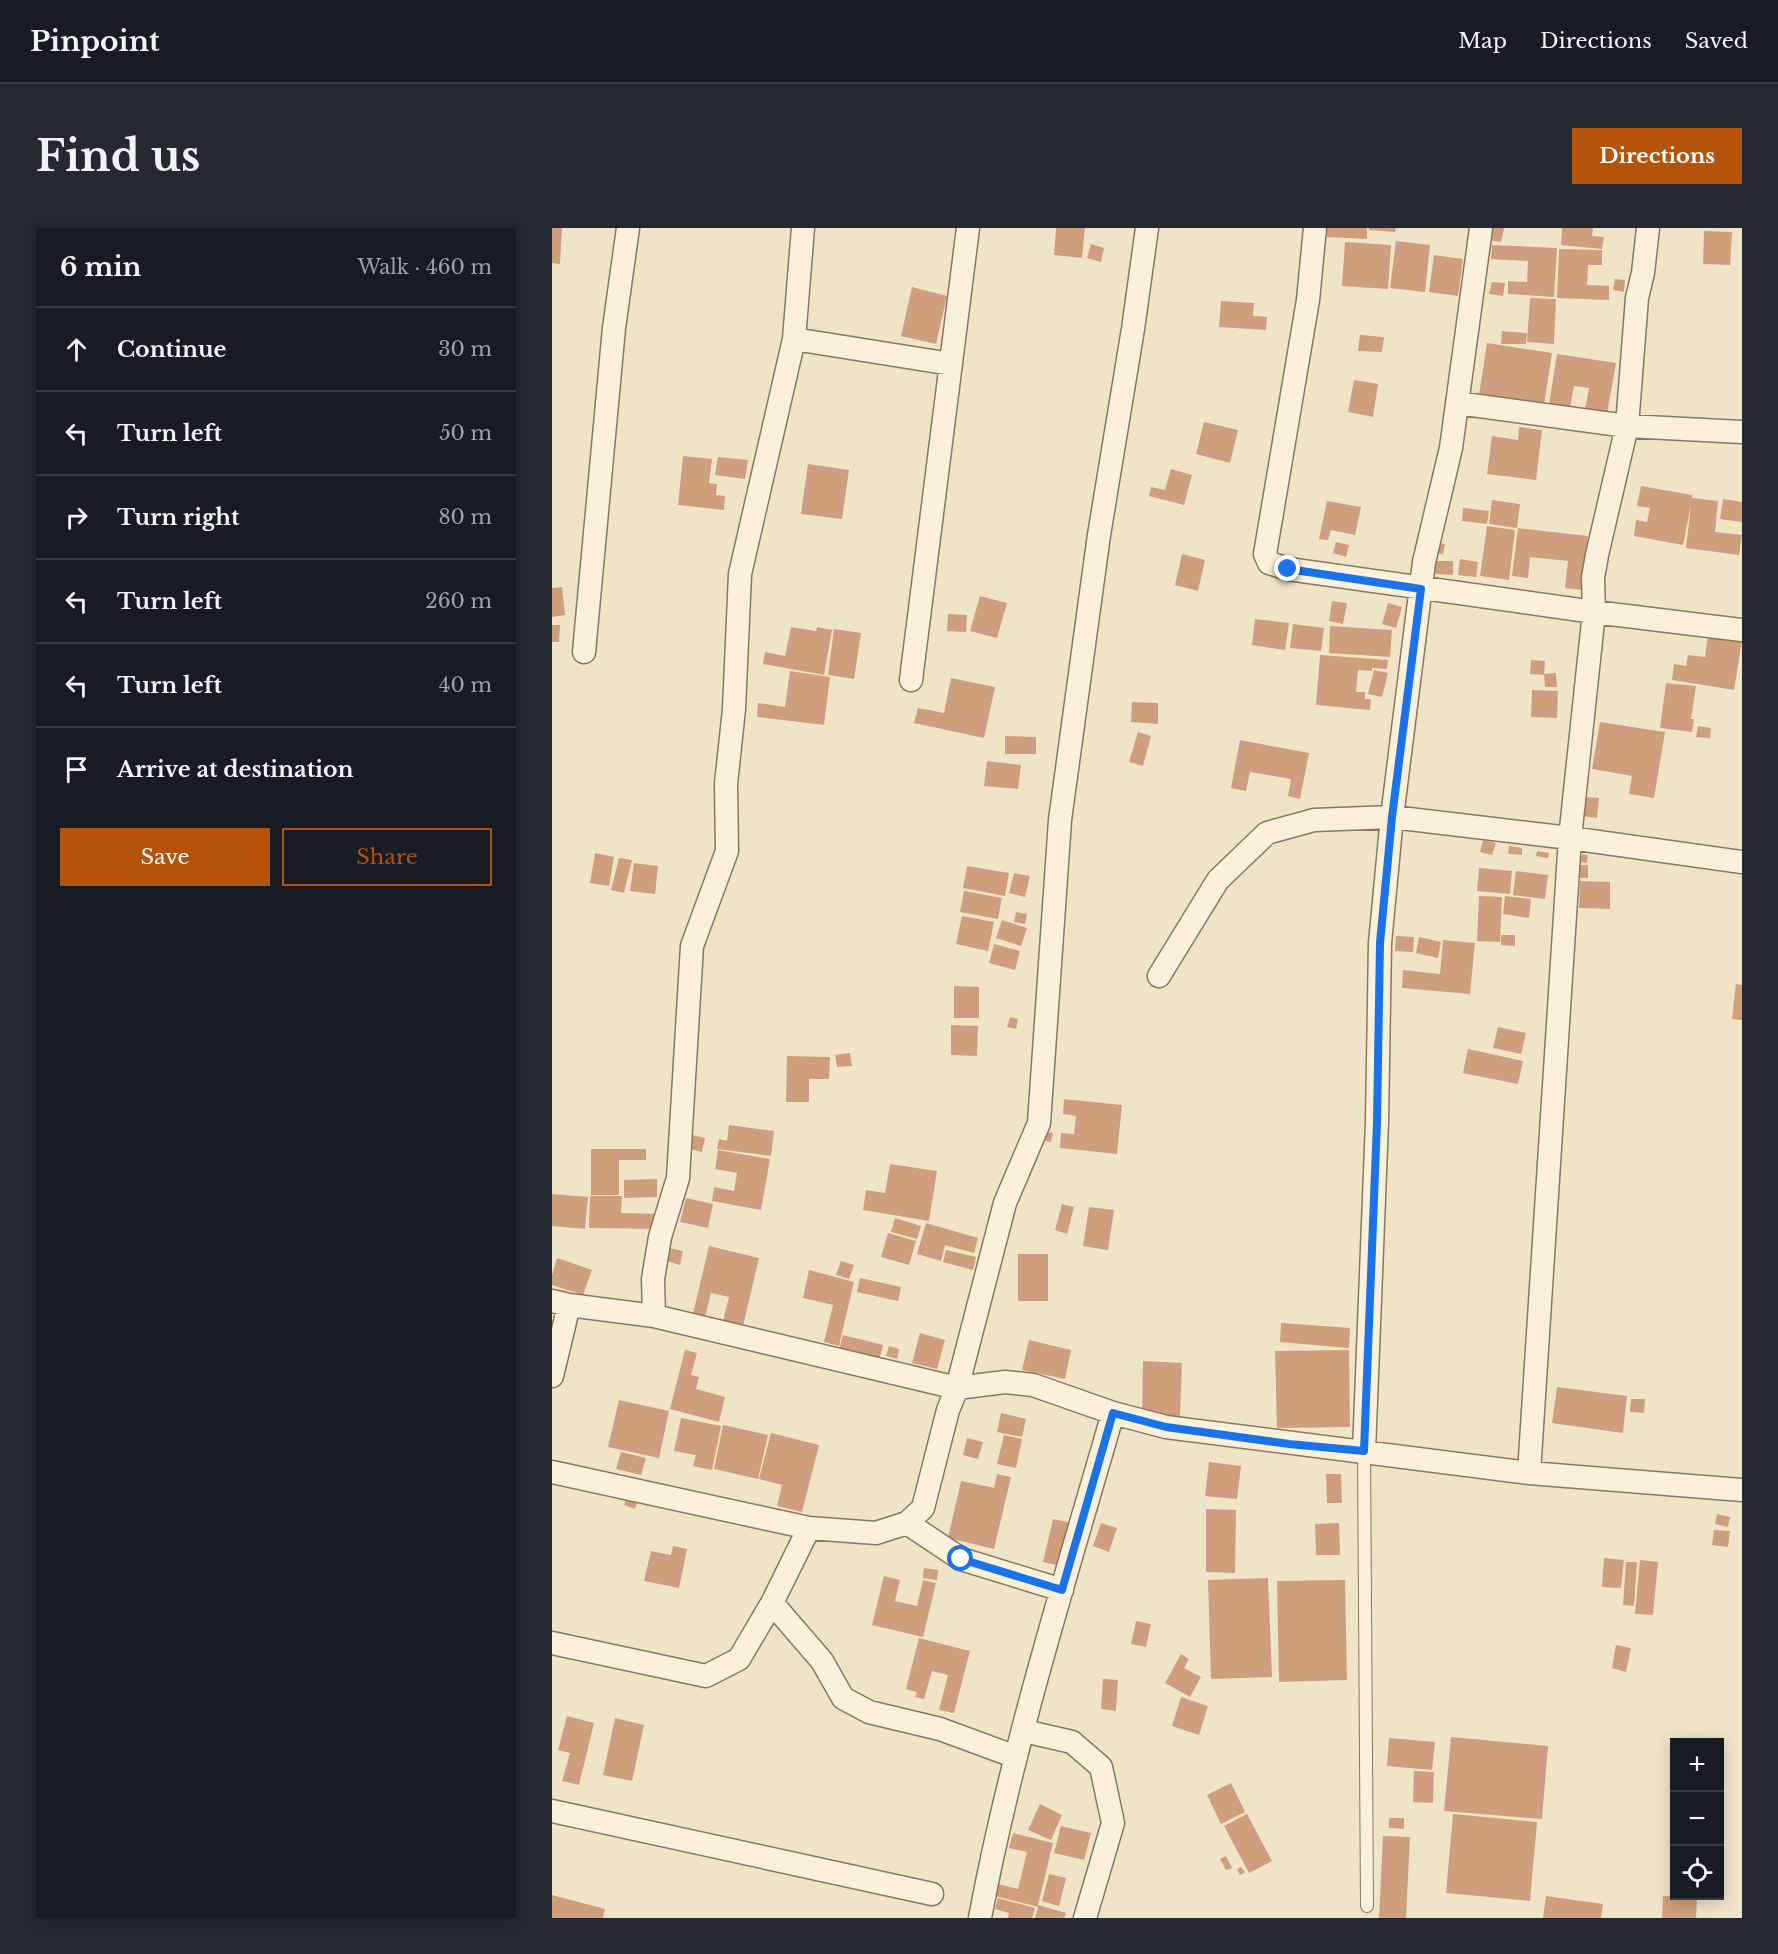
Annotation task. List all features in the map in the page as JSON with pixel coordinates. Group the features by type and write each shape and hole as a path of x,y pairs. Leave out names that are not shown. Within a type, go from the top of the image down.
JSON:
{"street":[{"path":"584,652 614,328 628,228"},
{"path":"654,1316 653,1279 656,1258 678,1178 692,946 727,851 726,784 734,709 740,574 794,339 803,228"},
{"path":"911,680 968,228"},
{"path":"552,1472 809,1527 876,1533 907,1523 923,1508 1005,1203 1039,1123 1060,820 1100,535 1147,228"},
{"path":"1314,228 1308,300 1265,554 1269,563 1288,569 1421,589 1742,630"},
{"path":"1364,1451 1377,1122 1380,943 1392,817 1424,562 1451,448 1480,228"},
{"path":"1529,1473 1570,838 1594,612 1593,578 1627,426 1637,298 1643,273 1648,228"},
{"path":"794,339 951,364"},
{"path":"1457,403 1627,426 1742,432"},
{"path":"1159,975 1218,880 1267,833 1314,820 1392,817 1570,838 1742,862"},
{"path":"552,1376 560,1303 654,1316 957,1388 1005,1382 1033,1385 1113,1413 1166,1427 1529,1473 1742,1491"},
{"path":"980,1918 989,1868 1016,1757 1113,1413"},
{"path":"907,1523 961,1559 1062,1590"},
{"path":"552,1643 706,1676 739,1659 772,1603 809,1527"},
{"path":"772,1603 822,1661 843,1698 869,1712 940,1729 1016,1757"},
{"path":"1024,1731 1072,1742 1101,1767 1113,1823 1085,1918"},
{"path":"552,1811 932,1894"}],"lane":[{"path":"1364,1451 1367,1906"}],"building":[{"path":"552,228 562,228 560,264 552,263"},
{"path":"1056,228 1085,228 1082,258 1054,255"},
{"path":"1327,228 1367,228 1367,239 1327,237"},
{"path":"1369,228 1396,228 1395,232 1369,230"},
{"path":"1489,228 1504,228 1501,242 1487,240"},
{"path":"1562,228 1593,228 1592,236 1604,237 1602,249 1561,245"},
{"path":"1704,231 1732,232 1730,265 1703,264"},
{"path":"1396,241 1430,245 1425,292 1390,288"},
{"path":"1345,242 1391,245 1388,289 1342,286"},
{"path":"1091,244 1104,248 1101,262 1087,258"},
{"path":"1492,245 1557,248 1554,297 1508,294 1508,281 1527,282 1528,261 1491,259"},
{"path":"1559,249 1602,250 1602,265 1588,265 1587,285 1609,286 1609,300 1557,298"},
{"path":"1434,255 1463,259 1458,296 1429,292"},
{"path":"1615,279 1625,280 1624,292 1613,290"},
{"path":"1492,282 1505,283 1503,296 1489,294"},
{"path":"912,287 947,296 936,344 901,336"},
{"path":"1530,298 1556,299 1554,344 1527,342"},
{"path":"1221,301 1254,303 1253,316 1267,317 1266,330 1219,327"},
{"path":"1502,331 1527,333 1526,344 1501,344"},
{"path":"1360,335 1384,337 1382,352 1358,351"},
{"path":"1487,343 1552,353 1544,405 1479,395"},
{"path":"1557,354 1616,363 1607,414 1585,410 1589,388 1574,386 1570,408 1549,404"},
{"path":"1354,380 1378,384 1373,417 1348,412"},
{"path":"1204,422 1238,430 1230,463 1196,454"},
{"path":"1519,427 1542,430 1536,480 1487,474 1492,436 1518,440"},
{"path":"683,456 712,459 709,483 717,484 716,495 725,496 724,510 678,505"},
{"path":"718,457 748,460 745,479 715,475"},
{"path":"808,464 849,470 842,519 801,514"},
{"path":"1171,469 1192,475 1184,505 1149,496 1151,487 1165,490"},
{"path":"1641,486 1692,495 1692,498 1718,501 1715,532 1742,535 1739,555 1686,548 1691,505 1683,545 1634,536 1636,520 1647,522 1650,508 1637,506"},
{"path":"1723,499 1742,502 1742,522 1720,519"},
{"path":"1492,500 1520,504 1517,528 1489,524"},
{"path":"1327,501 1361,507 1355,535 1331,530 1328,540 1319,539"},
{"path":"1463,508 1489,511 1487,524 1462,521"},
{"path":"1487,526 1515,530 1509,580 1480,576"},
{"path":"1518,528 1588,536 1582,590 1565,588 1568,561 1530,557 1528,578 1512,576"},
{"path":"1336,542 1349,545 1346,557 1333,553"},
{"path":"1434,542 1445,544 1443,554 1433,552"},
{"path":"1182,554 1205,560 1198,591 1175,585"},
{"path":"1460,559 1478,562 1476,577 1458,575"},
{"path":"1432,561 1453,561 1453,575 1432,574"},
{"path":"562,587 565,615 552,617 552,588"},
{"path":"980,596 1007,603 997,638 970,631"},
{"path":"1332,601 1347,603 1343,624 1329,621"},
{"path":"1388,603 1402,607 1396,628 1382,624"},
{"path":"948,614 967,615 966,632 947,631"},
{"path":"1255,619 1289,623 1285,650 1252,645"},
{"path":"1293,624 1324,628 1321,651 1290,648"},
{"path":"552,625 560,625 559,642 552,642"},
{"path":"1330,626 1392,630 1390,657 1329,653"},
{"path":"791,627 816,631 817,627 832,630 824,675 763,664 765,652 785,656"},
{"path":"834,629 861,633 854,679 828,675"},
{"path":"1708,635 1742,640 1734,690 1672,680 1674,664 1686,666 1688,655 1705,657"},
{"path":"1320,655 1388,660 1387,669 1358,670 1356,692 1365,692 1365,699 1371,699 1370,710 1316,705"},
{"path":"1531,660 1545,661 1544,675 1530,674"},
{"path":"1374,670 1388,673 1382,697 1368,694"},
{"path":"790,671 830,677 824,725 757,717 758,703 785,707"},
{"path":"1556,673 1557,687 1545,687 1544,674"},
{"path":"951,678 995,687 984,738 914,723 918,708 944,713"},
{"path":"1666,683 1696,686 1691,719 1694,719 1692,732 1660,728"},
{"path":"1532,690 1558,691 1557,718 1531,717"},
{"path":"1132,702 1158,703 1158,724 1131,722"},
{"path":"1600,722 1665,732 1654,798 1629,794 1632,776 1592,769"},
{"path":"1698,726 1711,728 1710,738 1696,737"},
{"path":"1138,732 1151,736 1143,766 1129,762"},
{"path":"1005,736 1036,737 1036,754 1005,754"},
{"path":"1240,740 1309,753 1300,799 1288,796 1291,779 1250,772 1246,791 1231,788"},
{"path":"987,761 1021,765 1018,789 984,786"},
{"path":"1585,797 1599,798 1597,818 1582,816"},
{"path":"1483,840 1496,843 1492,855 1480,852"},
{"path":"1509,846 1522,848 1522,855 1508,854"},
{"path":"1537,851 1549,853 1548,858 1536,856"},
{"path":"595,853 614,857 609,886 590,883"},
{"path":"1582,854 1588,855 1587,863 1580,862"},
{"path":"619,858 632,860 624,893 611,890"},
{"path":"634,863 658,866 655,894 630,891"},
{"path":"1579,865 1588,865 1588,878 1579,878"},
{"path":"967,866 1009,873 1005,896 963,888"},
{"path":"1479,868 1512,871 1510,894 1477,891"},
{"path":"1516,871 1548,875 1545,899 1513,895"},
{"path":"1014,873 1030,876 1025,897 1009,893"},
{"path":"1580,881 1610,882 1610,909 1579,908"},
{"path":"964,891 1002,898 998,919 960,912"},
{"path":"1479,896 1502,897 1500,942 1477,941"},
{"path":"1505,896 1531,899 1529,918 1503,914"},
{"path":"1016,912 1027,914 1025,924 1014,922"},
{"path":"962,916 994,922 988,951 956,944"},
{"path":"1002,920 1027,928 1021,946 996,938"},
{"path":"1501,935 1515,935 1515,946 1501,945"},
{"path":"1396,936 1414,937 1413,952 1395,951"},
{"path":"1419,937 1441,942 1438,958 1416,953"},
{"path":"1443,940 1475,943 1470,994 1402,988 1403,970 1440,974"},
{"path":"994,944 1020,951 1015,970 989,963"},
{"path":"1736,984 1742,985 1742,1020 1732,1019"},
{"path":"954,986 979,987 979,1018 954,1018"},
{"path":"1010,1017 1018,1019 1016,1029 1007,1027"},
{"path":"951,1025 978,1026 977,1056 951,1055"},
{"path":"1498,1027 1526,1033 1521,1054 1493,1048"},
{"path":"1468,1049 1523,1061 1518,1084 1463,1073"},
{"path":"850,1053 852,1066 837,1067 835,1055"},
{"path":"787,1056 830,1057 829,1079 809,1079 809,1102 786,1102"},
{"path":"1064,1099 1122,1105 1117,1154 1060,1148 1061,1133 1074,1134 1076,1116 1063,1114"},
{"path":"729,1125 774,1131 771,1156 717,1149 719,1139 727,1141"},
{"path":"1041,1131 1053,1133 1051,1142 1039,1140"},
{"path":"692,1135 705,1138 702,1152 689,1149"},
{"path":"591,1149 646,1149 646,1160 619,1160 619,1195 591,1195"},
{"path":"718,1150 770,1159 761,1210 712,1201 714,1187 734,1191 737,1173 715,1169"},
{"path":"890,1164 937,1171 929,1221 863,1210 866,1190 885,1193"},
{"path":"657,1179 657,1197 624,1198 624,1180"},
{"path":"552,1194 588,1197 585,1229 552,1226"},
{"path":"590,1196 622,1196 621,1213 660,1214 659,1229 589,1228"},
{"path":"686,1198 713,1204 708,1228 680,1222"},
{"path":"1062,1204 1074,1207 1067,1234 1055,1230"},
{"path":"1089,1207 1114,1210 1108,1250 1083,1246"},
{"path":"895,1218 921,1226 917,1239 891,1232"},
{"path":"926,1223 978,1238 974,1253 945,1245 941,1261 917,1254"},
{"path":"888,1233 916,1241 909,1265 881,1257"},
{"path":"709,1246 759,1258 743,1326 723,1321 729,1297 711,1293 705,1317 693,1314"},
{"path":"666,1247 683,1251 680,1265 663,1260"},
{"path":"946,1250 976,1257 973,1270 943,1262"},
{"path":"1018,1254 1048,1254 1048,1301 1018,1301"},
{"path":"557,1258 592,1270 583,1295 552,1285 552,1275"},
{"path":"841,1261 854,1265 849,1279 836,1275"},
{"path":"809,1270 854,1282 839,1346 824,1342 833,1305 803,1298"},
{"path":"860,1278 901,1287 898,1301 857,1292"},
{"path":"1281,1323 1350,1328 1349,1348 1280,1342"},
{"path":"920,1333 945,1340 937,1369 912,1363"},
{"path":"843,1335 883,1345 879,1361 839,1350"},
{"path":"1029,1340 1071,1350 1065,1379 1022,1370"},
{"path":"889,1346 899,1349 897,1359 886,1356"},
{"path":"685,1350 697,1353 691,1375 699,1377 696,1389 725,1397 719,1422 670,1409"},
{"path":"1349,1350 1350,1427 1277,1428 1275,1351"},
{"path":"1143,1361 1182,1363 1180,1416 1142,1414"},
{"path":"1557,1387 1627,1396 1623,1433 1552,1423"},
{"path":"1631,1399 1645,1399 1644,1413 1630,1412"},
{"path":"619,1400 669,1411 659,1458 608,1447"},
{"path":"1001,1413 1026,1419 1022,1437 997,1432"},
{"path":"681,1418 721,1426 712,1470 693,1466 696,1455 674,1451"},
{"path":"723,1425 768,1435 758,1479 714,1469"},
{"path":"771,1433 819,1445 802,1512 777,1506 782,1485 759,1479"},
{"path":"1004,1435 1022,1439 1016,1468 997,1464"},
{"path":"967,1438 983,1442 978,1459 963,1455"},
{"path":"621,1452 646,1458 641,1475 616,1469"},
{"path":"1209,1462 1241,1466 1237,1499 1205,1496"},
{"path":"997,1474 1011,1477 994,1549 948,1538 961,1481 994,1488"},
{"path":"1326,1474 1341,1474 1342,1503 1327,1503"},
{"path":"628,1493 639,1496 635,1509 624,1505"},
{"path":"1206,1509 1236,1510 1235,1573 1206,1572"},
{"path":"1717,1514 1730,1517 1728,1527 1715,1524"},
{"path":"1053,1519 1076,1524 1060,1566 1043,1562"},
{"path":"1101,1523 1117,1528 1109,1552 1093,1546"},
{"path":"1339,1523 1340,1555 1316,1555 1315,1524"},
{"path":"1714,1530 1730,1531 1728,1547 1712,1545"},
{"path":"673,1546 687,1549 679,1588 644,1581 651,1551 671,1555"},
{"path":"1604,1558 1624,1560 1621,1588 1602,1587"},
{"path":"1640,1560 1658,1562 1653,1615 1635,1614"},
{"path":"1626,1562 1637,1562 1634,1606 1623,1605"},
{"path":"924,1568 938,1570 937,1580 923,1578"},
{"path":"884,1576 900,1580 895,1601 917,1606 923,1580 936,1583 923,1637 872,1625"},
{"path":"1268,1578 1272,1677 1211,1679 1208,1580"},
{"path":"1345,1580 1347,1680 1279,1682 1277,1581"},
{"path":"1136,1621 1151,1624 1146,1647 1131,1644"},
{"path":"919,1638 970,1651 954,1713 939,1710 948,1675 932,1671 924,1699 915,1697 917,1692 906,1689"},
{"path":"1616,1645 1631,1648 1626,1672 1612,1668"},
{"path":"1181,1654 1189,1659 1184,1668 1201,1677 1190,1697 1165,1683"},
{"path":"1103,1679 1118,1680 1116,1711 1101,1709"},
{"path":"1181,1697 1208,1706 1199,1735 1172,1726"},
{"path":"567,1716 594,1723 579,1785 562,1781 570,1753 558,1750"},
{"path":"615,1718 644,1725 632,1781 603,1775"},
{"path":"1451,1737 1548,1746 1542,1819 1444,1811"},
{"path":"1389,1738 1435,1742 1432,1770 1387,1766"},
{"path":"1414,1771 1434,1772 1433,1803 1413,1802"},
{"path":"1231,1783 1245,1812 1221,1824 1207,1795"},
{"path":"1040,1804 1062,1815 1051,1840 1028,1830"},
{"path":"1247,1814 1272,1861 1249,1873 1224,1826"},
{"path":"1453,1814 1537,1822 1530,1901 1446,1893"},
{"path":"1389,1818 1404,1818 1404,1829 1389,1828"},
{"path":"1061,1826 1091,1833 1084,1860 1054,1853"},
{"path":"1013,1833 1053,1843 1038,1905 1066,1913 1064,1918 1035,1918 1038,1907 995,1896 998,1884 1018,1889 1027,1852 1009,1848"},
{"path":"1383,1836 1410,1837 1406,1918 1379,1918"},
{"path":"1226,1856 1232,1868 1226,1870 1220,1859"},
{"path":"1241,1867 1245,1872 1240,1875 1237,1869"},
{"path":"1049,1874 1066,1878 1059,1906 1042,1901"},
{"path":"552,1895 605,1909 603,1918 552,1918"},
{"path":"1546,1896 1603,1904 1601,1918 1543,1918"},
{"path":"1663,1896 1670,1896 1670,1900 1697,1900 1696,1918 1662,1918"},
{"path":"998,1898 1035,1908 1032,1918 1008,1918 1009,1913 995,1909"}],"route":[{"path":"961,1559 1062,1590 1113,1413 1166,1427 1289,1444 1364,1451 1377,1122 1380,943 1392,817 1421,589 1288,569"}]}
